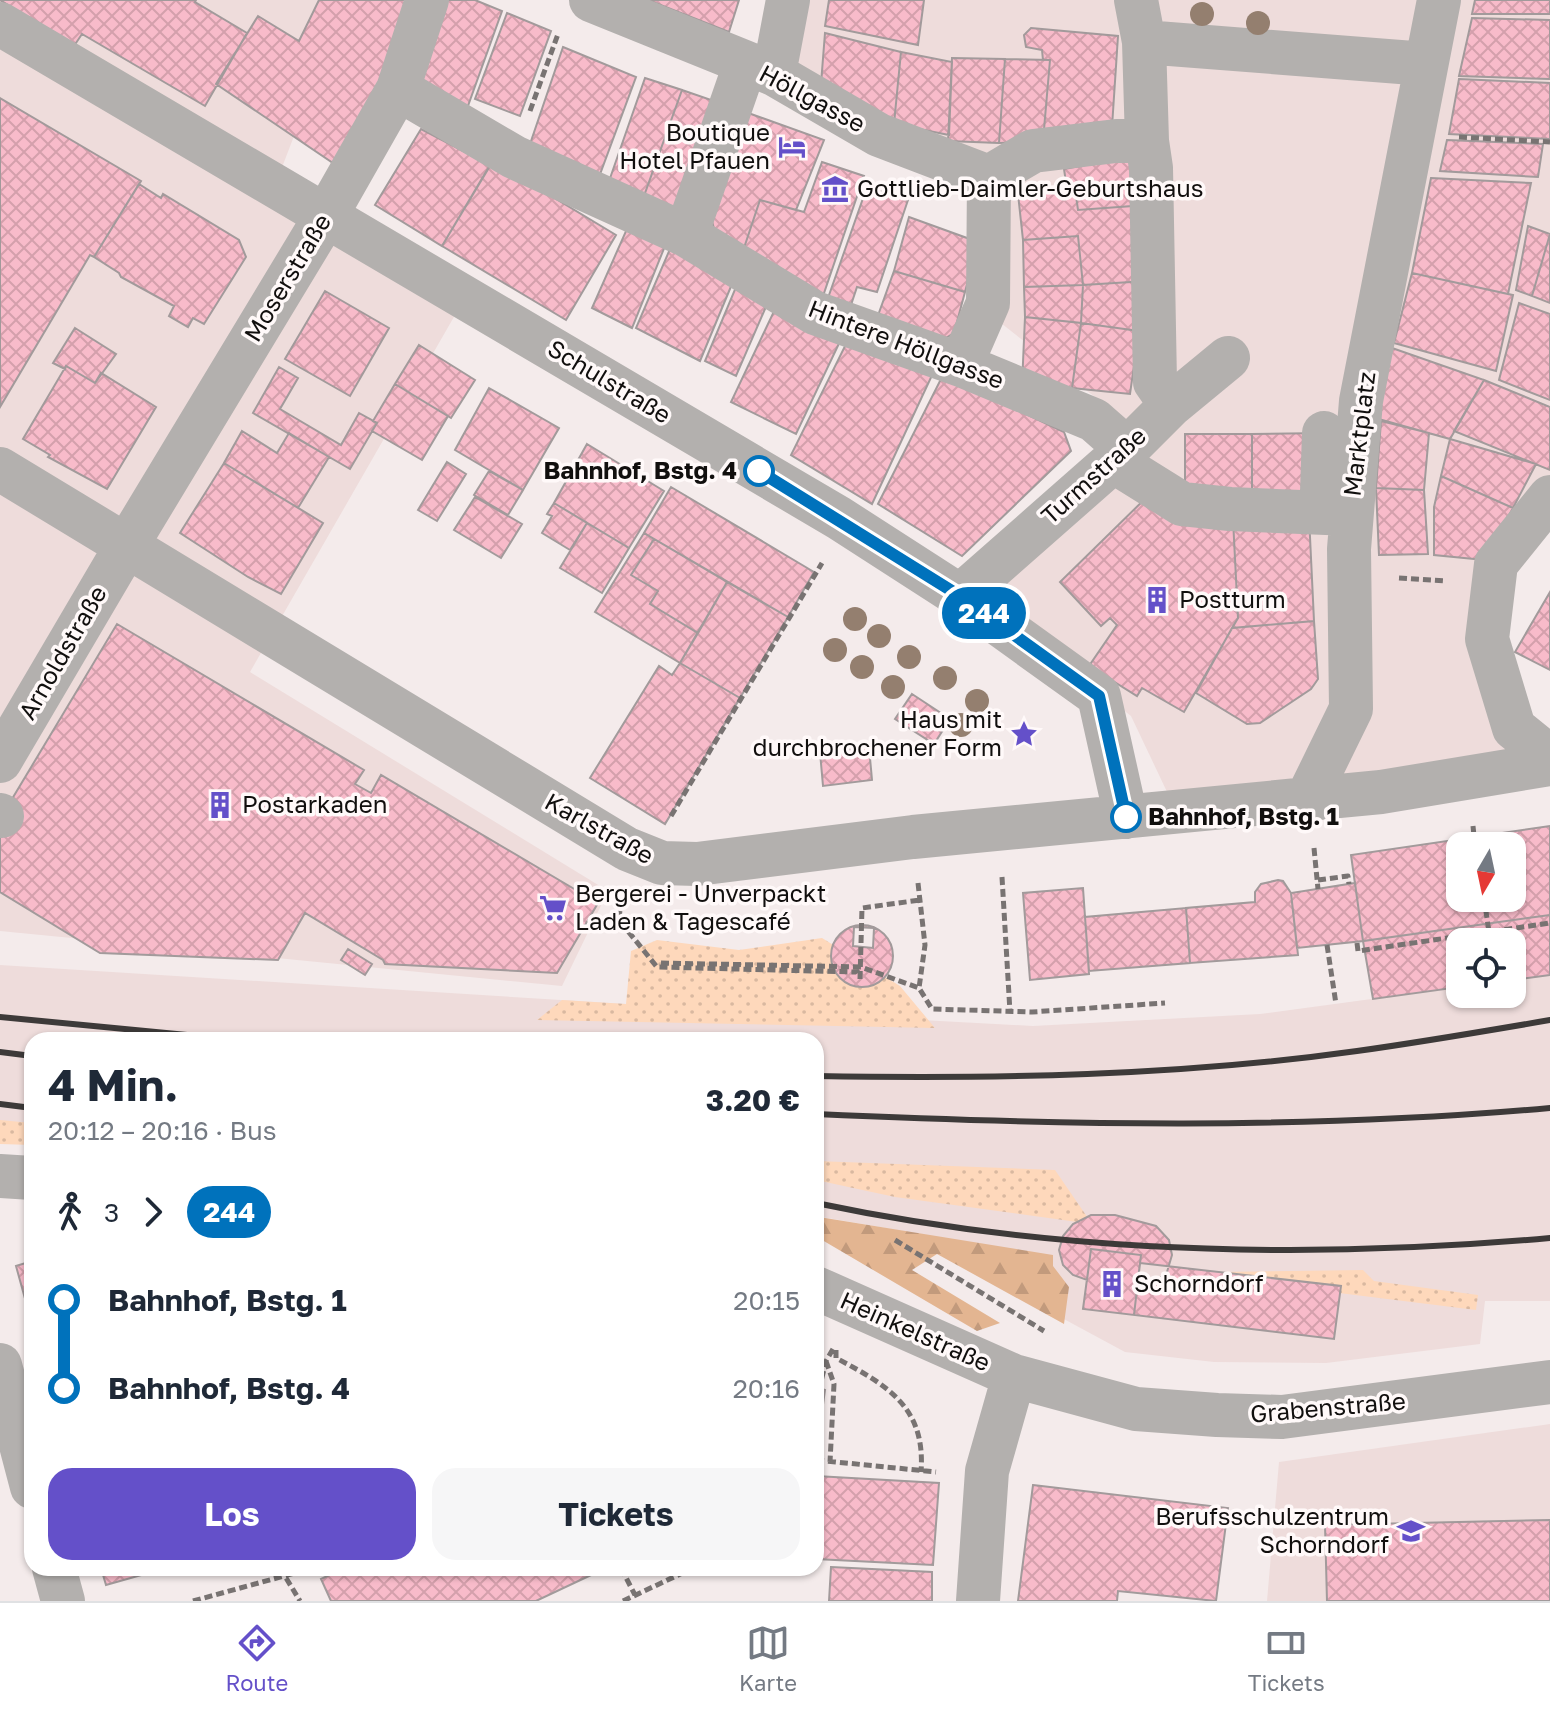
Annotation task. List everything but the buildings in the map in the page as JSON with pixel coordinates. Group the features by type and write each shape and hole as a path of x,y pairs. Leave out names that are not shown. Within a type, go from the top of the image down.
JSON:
{"street":[{"name":"Moserstraße","path":"127,545 327,214 398,89 427,0"},
{"path":"686,235 788,0"},
{"path":"1136,0 1144,42 1132,141 1151,168 1155,382 1171,405"},
{"name":"Marktplatz","path":"1307,799 1351,709 1349,568 1337,503 1361,401 1354,349 1426,64 1439,0"},
{"name":"Höllgasse","path":"576,14 759,70 879,135 989,177"},
{"name":"Schulstraße","path":"0,24 839,518 960,596 1099,696 1126,817"},
{"path":"1144,42 1426,64"},
{"name":"Hintere Höllgasse","path":"398,89 514,157 686,235 815,313 961,365 1094,420 1120,455 1182,504 1230,509 1337,503"},
{"path":"961,365 988,303 989,177 1033,151 1132,141"},
{"name":"Turmstraße","path":"960,596 1120,455 1171,405 1228,358"},
{"path":"1324,433 1337,503"},
{"name":"Karlstraße","path":"0,469 627,849 662,863 697,864 913,837 1381,792 1550,764"},
{"path":"1550,497 1496,564 1487,639 1514,728 1550,757"},
{"name":"Arnoldstraße","path":"0,761 127,545"},
{"path":"0,1176 24,1178"},
{"name":"Heinkelstraße","path":"824,1292 1014,1376"},
{"path":"0,1365 24,1456"},
{"path":"978,1601 987,1471 1014,1376"},
{"name":"Grabenstraße","path":"1014,1376 1136,1409 1282,1417 1550,1382"},
{"path":"56,1576 63,1601"}],"path":[{"path":"514,157 576,14"},
{"path":"1448,136 1550,142"},
{"path":"663,829 838,536 839,518"},
{"path":"1349,568 1368,576 1493,584"},
{"path":"1473,825 1474,832"},
{"path":"913,837 925,945 919,988"},
{"path":"1318,880 1348,876 1349,884"},
{"path":"1003,898 1010,1012"},
{"path":"860,979 862,908 920,900"},
{"path":"861,967 855,972 657,967 619,920 657,963 861,967 919,988 932,1009 1010,1012 1165,1003"},
{"path":"1516,928 1550,923"},
{"path":"1357,943 1358,951 1446,938"},
{"path":"1327,945 1336,1004"},
{"path":"895,1240 1050,1335"},
{"path":"824,1369 835,1345 836,1358 881,1383 899,1397 912,1416 923,1450 921,1472"},
{"path":"826,1361 834,1384 830,1462"},
{"path":"824,1461 936,1472"},
{"path":"193,1601 281,1576"},
{"path":"286,1576 300,1601"},
{"path":"625,1576 635,1595"},
{"path":"623,1601 676,1576"}],"shaded area":[{"path":"0,0 346,0 281,170 474,282 250,672 608,891 562,986 0,931"},
{"path":"784,0 1550,0 1550,509 1510,573 1498,645 1523,753 1169,796 1131,716 981,598 1147,438 992,316 986,161 770,80"},
{"path":"822,938 900,986 935,1028 537,1020 562,1000 626,1004 631,951 657,940 739,950"},
{"path":"0,965 1033,1026 1260,1014 1446,989 1446,1008 1526,1008 1526,978 1550,975 1550,1301 1485,1301 1480,1344 1326,1363 1214,1362 1125,1352 1036,1304 926,1235 824,1217 824,1032 24,1032 24,1126 0,1125"},
{"path":"0,1120 24,1122 24,1145 0,1144"},
{"path":"824,1161 1055,1170 1092,1224 895,1197 824,1182"},
{"path":"1363,1270 1374,1281 1478,1295 1476,1310 1339,1293 1218,1272"},
{"name":"Berufsschulzentrum Schorndorf","path":"1550,1424 1550,1601 1267,1601 1279,1462"}],"green space":[{"path":"824,1218 1053,1255 1053,1266 1069,1287 1064,1324 937,1254 912,1270 1000,1323 977,1331 824,1241"}],"railway":[{"path":"0,1017 156,1032"},
{"path":"824,1076 1019,1076 1223,1066 1357,1051 1550,1020"},
{"path":"0,1052 24,1055"},
{"path":"0,1104 24,1107"},
{"path":"824,1114 1000,1121 1183,1123 1367,1120 1550,1108"},
{"path":"824,1204 998,1233 1182,1248 1366,1249 1550,1238"}],"bus line":[{"name":"244","path":"759,471 960,596 1099,696 1126,817"}],"place":[{"name":"Boutique Hotel Pfauen","path":"792,147"},
{"name":"Gottlieb-Daimler-Geburtshaus","path":"835,189"},
{"name":"Bahnhof, Bstg. 4","path":"759,471"},
{"name":"Postturm","path":"1157,600"},
{"name":"Haus mit durchbrochener Form","path":"1024,734"},
{"name":"Postarkaden","path":"220,805"},
{"name":"Bahnhof, Bstg. 1","path":"1126,817"},
{"name":"Bergerei - Unverpackt Laden & Tagescafé","path":"553,908"},
{"name":"Schorndorf","path":"1112,1284"},
{"name":"Berufsschulzentrum Schorndorf","path":"1411,1531"}]}
